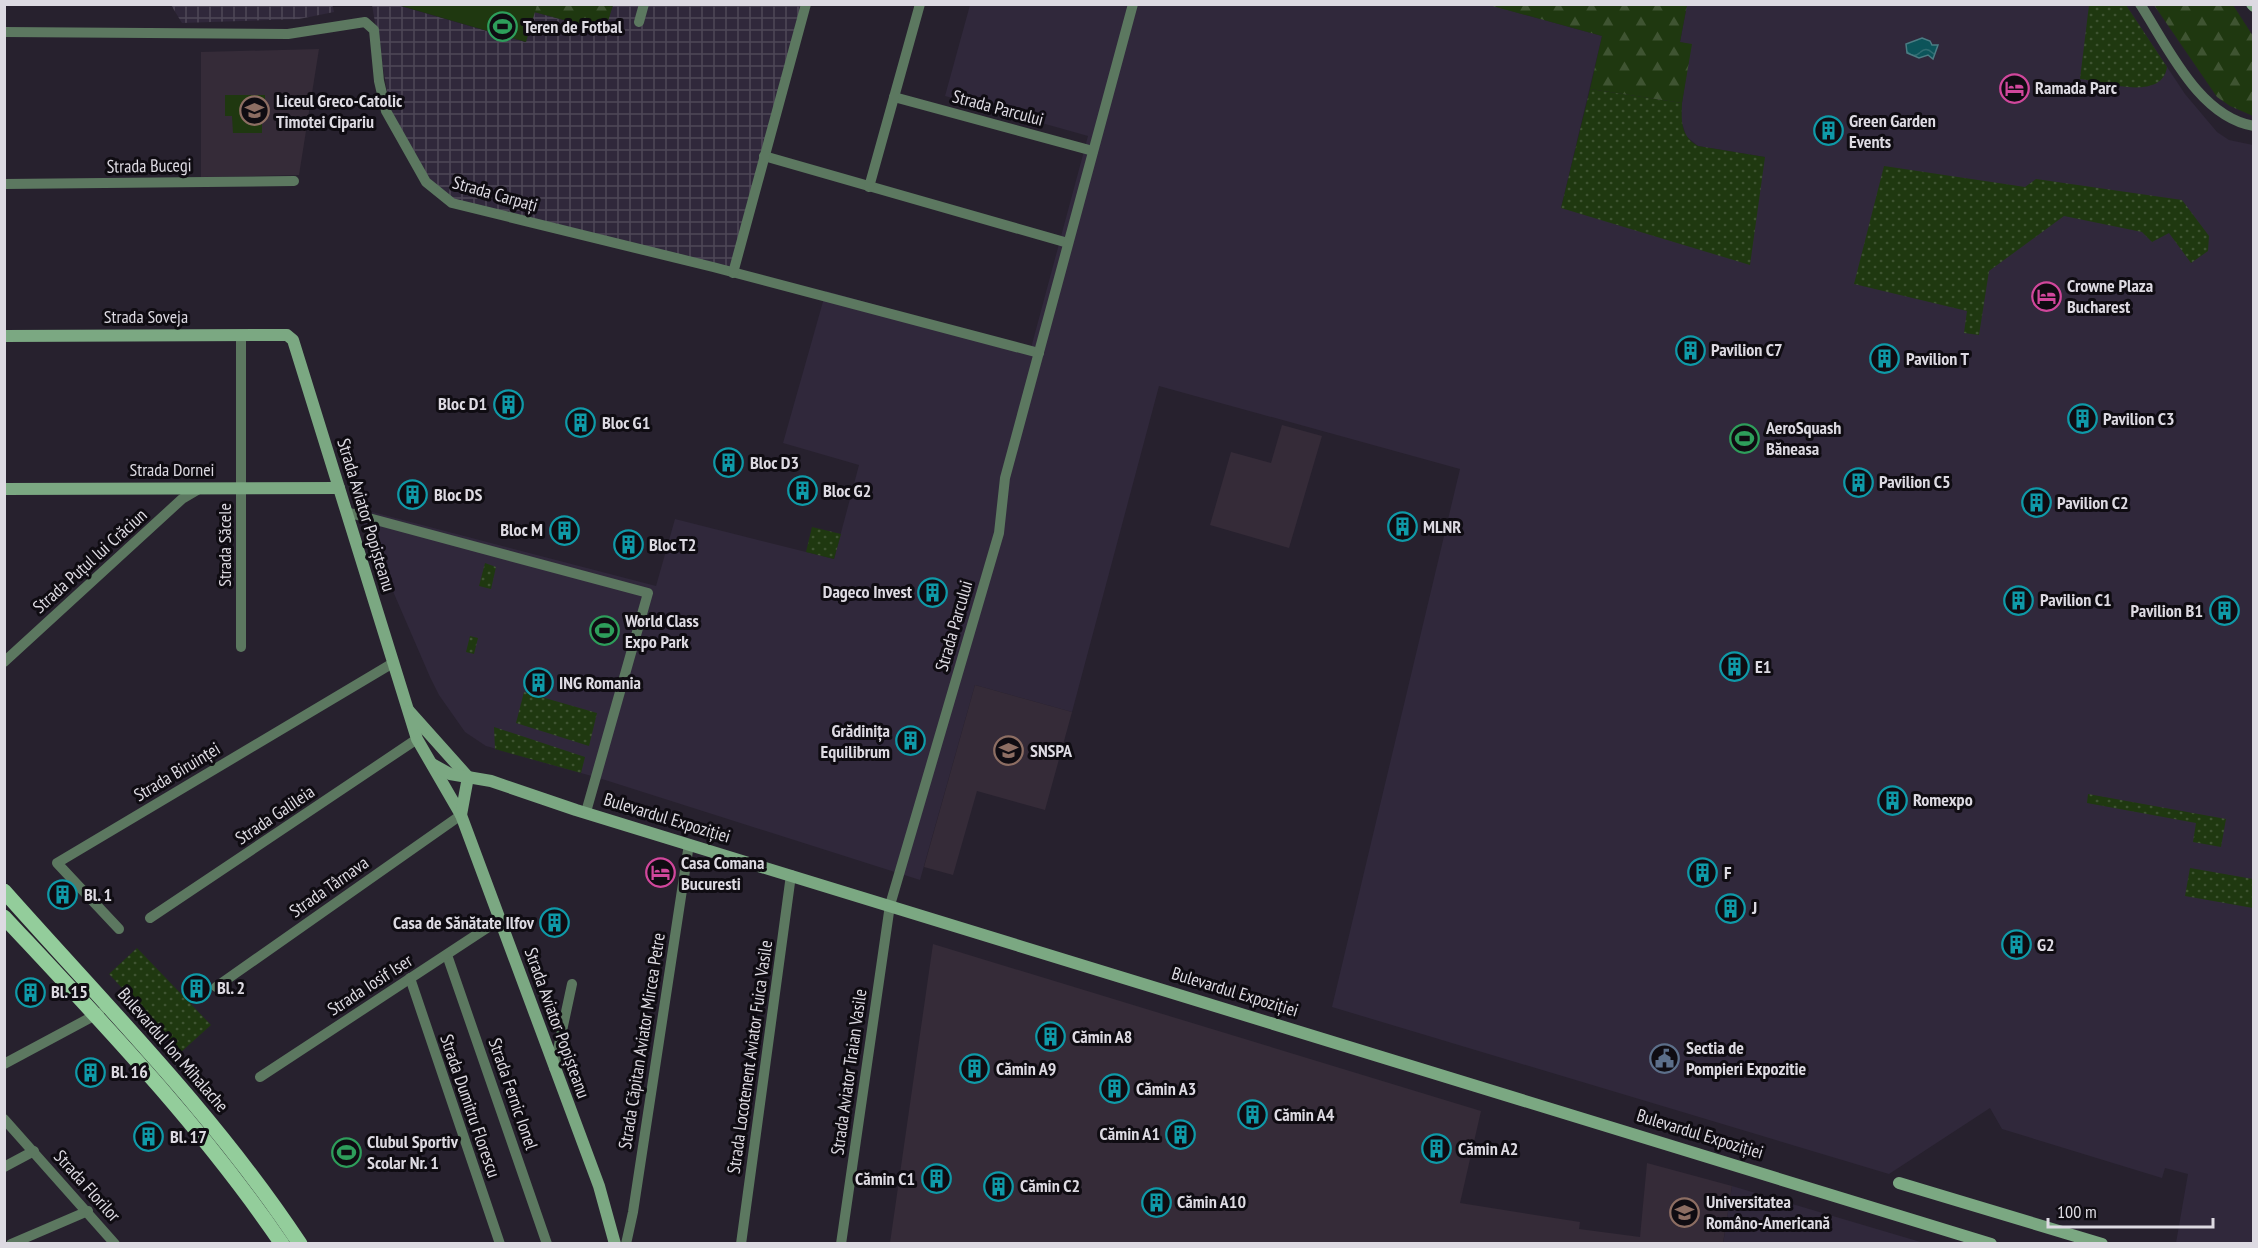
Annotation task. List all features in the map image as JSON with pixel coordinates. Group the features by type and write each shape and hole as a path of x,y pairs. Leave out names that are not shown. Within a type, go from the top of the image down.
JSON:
{"main road":[{"name":"Bulevardul Ion Mihalache","path":"4,891 200,1110 260,1186 300,1244"},
{"name":"Bulevardul Ion Mihalache","path":"4,918 96,1016 192,1124 282,1244"}],"street":[{"path":"639,22 644,4"},
{"path":"806,4 733,273 1039,354"},
{"path":"869,187 920,4"},
{"name":"Strada Parcului","path":"890,905 999,533 1005,478 1133,4"},
{"path":"2140,4 2203,98 2227,117 2253,126"},
{"name":"Strada Carpați","path":"4,32 288,34 364,22 374,30 376,35 379,81 386,111 426,182 443,198 465,207 733,273"},
{"name":"Strada Parcului","path":"894,97 1094,151"},
{"path":"765,156 1068,243"},
{"name":"Strada Bucegi","path":"4,184 294,181"},
{"name":"Strada Săcele","path":"241,335 242,647"},
{"name":"Strada Soveja","path":"4,336 287,335"},
{"name":"Strada Aviator Popișteanu","path":"287,335 294,343 417,739 461,815 599,1186 615,1244"},
{"name":"Strada Puțul lui Crăciun","path":"4,662 182,499 200,488"},
{"name":"Strada Dornei","path":"4,489 339,488"},
{"path":"346,512 648,593 586,812"},
{"name":"Strada Biruinței","path":"119,929 57,863 393,663"},
{"name":"Strada Aviator Popișteanu","path":"406,708 468,777"},
{"name":"Strada Galileia","path":"150,918 417,739"},
{"name":"Bulevardul Expoziției","path":"432,764 450,774 491,781 689,844 1991,1244"},
{"path":"448,795 453,783 468,777"},
{"path":"461,815 468,777"},
{"name":"Strada Târnava","path":"216,987 461,815"},
{"name":"Strada Căpitan Aviator Mircea Petre","path":"626,1244 633,1212 689,844"},
{"name":"Strada Locotenent Aviator Fuica Vasile","path":"741,1244 791,875"},
{"name":"Strada Aviator Traian Vasile","path":"841,1244 890,905"},
{"name":"Strada Iosif Iser","path":"260,1077 499,920"},
{"name":"Strada Fernic Ionel","path":"447,954 548,1244"},
{"name":"Strada Dumitru Florescu","path":"410,978 500,1244"},
{"path":"554,1068 572,984"},
{"path":"4,1064 96,1016 109,1006"},
{"name":"Strada Florilor","path":"4,1119 116,1244"},
{"name":"Strada Florilor","path":"4,1167 34,1151"},
{"path":"1899,1184 2102,1244"},
{"path":"11,1244 88,1211"}],"shaded area":[{"path":"332,4 334,12 299,19 182,23 171,5"},
{"path":"372,5 397,5 525,42 534,12 604,31 613,5 806,5 733,273 443,198 393,125"},
{"path":"970,5 1490,5 1602,36 1561,208 1765,157 1698,146 1686,136 1681,119 1691,45 1680,42 1687,5 2126,5 2185,94 2217,132 2229,140 2253,145 2253,1243 2176,1243 2188,1174 2165,1168 2162,1178 2002,1129 1990,1108 1889,1174 1332,1007 1460,469 1159,386 1072,712 975,685 920,880 602,779 486,746 465,732 439,695 430,677 357,508 656,586 675,519 834,559 859,465 783,443 826,291 1031,348 1088,136 945,96"},
{"name":"Liceul Greco-Catolic Timotei Cipariu","path":"319,49 299,175 201,177 201,52"},
{"path":"1282,425 1322,436 1289,548 1210,525 1231,452 1271,463"},
{"name":"SNSPA","path":"975,685 1072,712 1045,810 977,791 953,875 924,867"},
{"path":"933,944 1481,1111 1460,1203 1580,1222 1579,1229 1640,1237 1647,1163 1732,1186 1723,1243 890,1243"},
{"path":"1732,1186 1924,1243 1723,1244"}],"green space":[{"path":"537,4 613,5 605,31 534,12"},
{"name":"Teren de Fotbal","path":"398,5 537,5 526,42"},
{"path":"1489,5 1687,5 1680,42 1692,44 1682,103 1590,89 1602,36"},
{"path":"2089,5 2126,5 2167,67 2163,78 2155,84 2144,87 2117,86 2080,79"},
{"path":"2154,5 2233,5 2253,36 2253,116 2230,106 2217,97"},
{"path":"1590,89 1682,103 1683,128 1688,138 1698,146 1765,157 1750,265 1561,208"},
{"path":"225,95 265,95 262,133 233,133 232,116 225,116"},
{"path":"1884,166 2025,187 2036,179 2182,200 2209,236 2208,251 2191,263 2169,233 2152,242 2142,232 2064,216 1989,271 1979,335 1964,333 1967,311 1854,284"},
{"path":"812,527 841,534 834,559 806,552"},
{"path":"485,563 496,567 491,589 479,586"},
{"path":"470,636 478,638 474,654 466,652"},
{"path":"524,692 597,713 589,746 516,723"},
{"path":"494,727 585,757 581,773 495,749"},
{"path":"2088,794 2226,819 2221,847 2193,842 2196,823 2087,803"},
{"path":"2190,868 2253,879 2253,908 2185,896"},
{"path":"137,948 211,1025 181,1052 109,974"}],"water":[{"path":"1922,38 1930,41 1932,45 1938,45 1933,59 1928,55 1919,58 1907,53 1906,44"}],"place":[{"name":"Teren de Fotbal","path":"502,27"},
{"name":"Ramada Parc","path":"2014,88"},
{"name":"Liceul Greco-Catolic Timotei Cipariu","path":"255,111"},
{"name":"Green Garden Events","path":"1828,131"},
{"name":"Crowne Plaza Bucharest","path":"2046,296"},
{"name":"Pavilion C7","path":"1690,350"},
{"name":"Pavilion T","path":"1885,359"},
{"name":"Bloc D1","path":"508,404"},
{"name":"Pavilion C3","path":"2082,419"},
{"name":"Bloc G1","path":"581,423"},
{"name":"AeroSquash Băneasa","path":"1745,438"},
{"name":"Bloc D3","path":"729,463"},
{"name":"Pavilion C5","path":"1858,482"},
{"name":"Bloc G2","path":"802,491"},
{"name":"Bloc DS","path":"413,495"},
{"name":"Pavilion C2","path":"2036,503"},
{"name":"MLNR","path":"1402,527"},
{"name":"Bloc M","path":"564,530"},
{"name":"Bloc T2","path":"628,545"},
{"name":"Dageco Invest","path":"933,592"},
{"name":"Pavilion C1","path":"2019,600"},
{"name":"Pavilion B1","path":"2224,611"},
{"name":"World Class Expo Park","path":"604,631"},
{"name":"E1","path":"1734,667"},
{"name":"ING Romania","path":"538,683"},
{"name":"Grădinița Equilibrum","path":"911,741"},
{"name":"SNSPA","path":"1009,751"},
{"name":"Romexpo","path":"1892,800"},
{"name":"Casa Comana Bucuresti","path":"660,873"},
{"name":"F","path":"1703,873"},
{"name":"Bl. 1","path":"63,895"},
{"name":"J","path":"1731,908"},
{"name":"Casa de Sănătate Ilfov","path":"555,923"},
{"name":"G2","path":"2016,945"},
{"name":"Bl. 2","path":"196,988"},
{"name":"Bl. 15","path":"30,992"},
{"name":"Cămin A8","path":"1051,1037"},
{"name":"Sectia de Pompieri Expozitie","path":"1665,1058"},
{"name":"Cămin A9","path":"975,1069"},
{"name":"Bl. 16","path":"90,1072"},
{"name":"Cămin A3","path":"1115,1089"},
{"name":"Cămin A4","path":"1253,1115"},
{"name":"Cămin A1","path":"1181,1134"},
{"name":"Bl. 17","path":"149,1137"},
{"name":"Cămin A2","path":"1437,1149"},
{"name":"Clubul Sportiv Scolar Nr. 1","path":"346,1152"},
{"name":"Cămin C1","path":"936,1179"},
{"name":"Cămin C2","path":"999,1186"},
{"name":"Cămin A10","path":"1156,1202"},
{"name":"Universitatea Româno-Americană","path":"1685,1212"}]}
